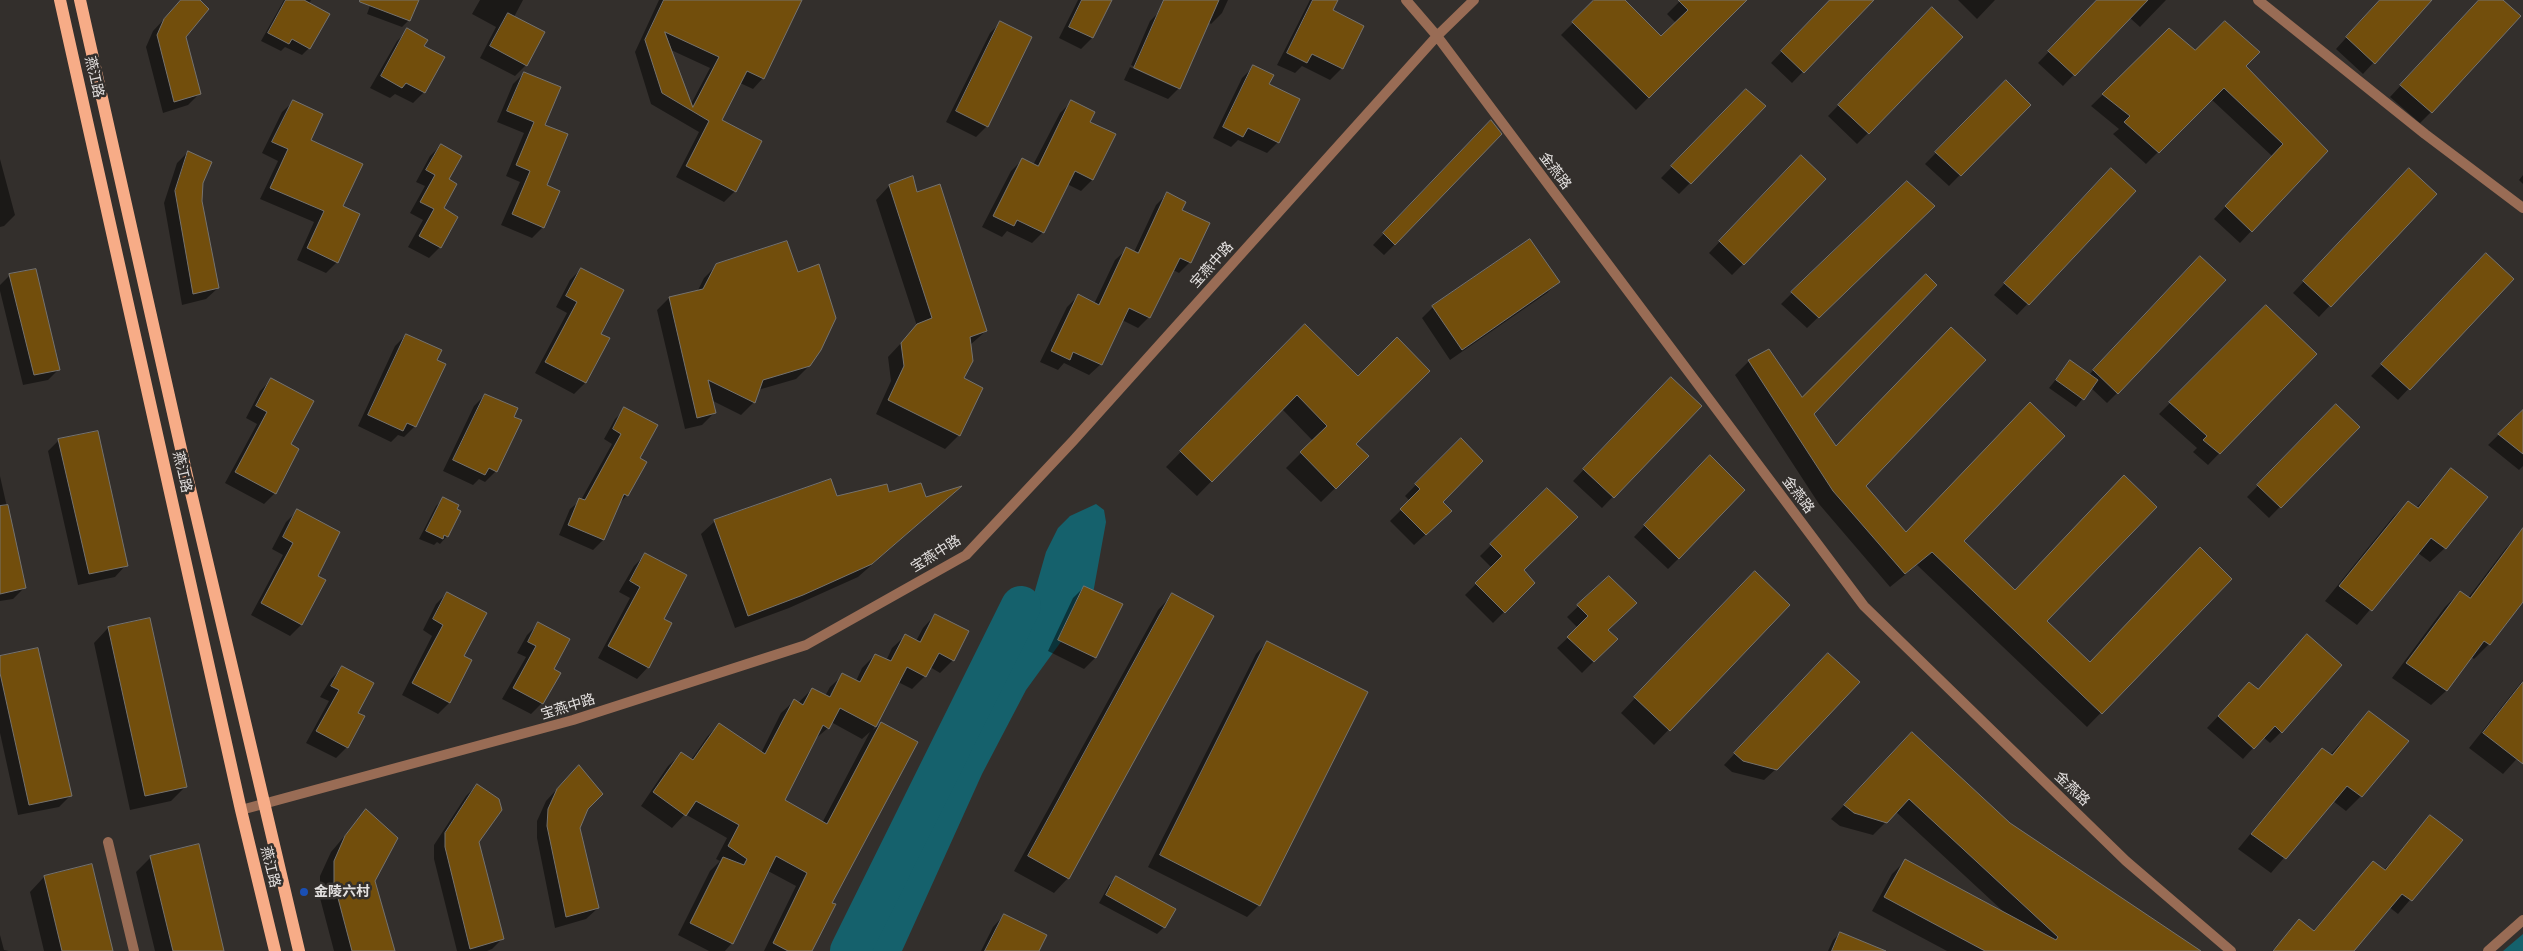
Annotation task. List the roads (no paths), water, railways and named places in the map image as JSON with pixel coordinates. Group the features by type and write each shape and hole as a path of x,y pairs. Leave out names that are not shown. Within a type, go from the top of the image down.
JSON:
{"main road":[{"name":"燕江路","path":"60,0 241,810 275,951"},
{"path":"80,0 263,804 299,951"}],"street":[{"name":"金燕路","path":"1406,0 1437,36 1864,606 2126,861 2230,951"},
{"name":"宝燕中路","path":"241,810 573,720 806,645 966,555 1080,434 1437,36 1474,0"},
{"path":"2258,0 2425,134 2523,208"},
{"path":"108,842 134,951"},
{"path":"2488,951 2523,920"}],"water":[{"path":"1096,504 1104,510 1106,522 1092,599 1026,690 982,774 902,951 860,951 973,726 1032,601 1046,552 1058,528 1070,516"},
{"path":"2523,934 2523,951 2503,951"}],"waterway":[{"path":"850,951 1021,606"}],"place":[{"name":"金陵六村","path":"304,892"}]}
